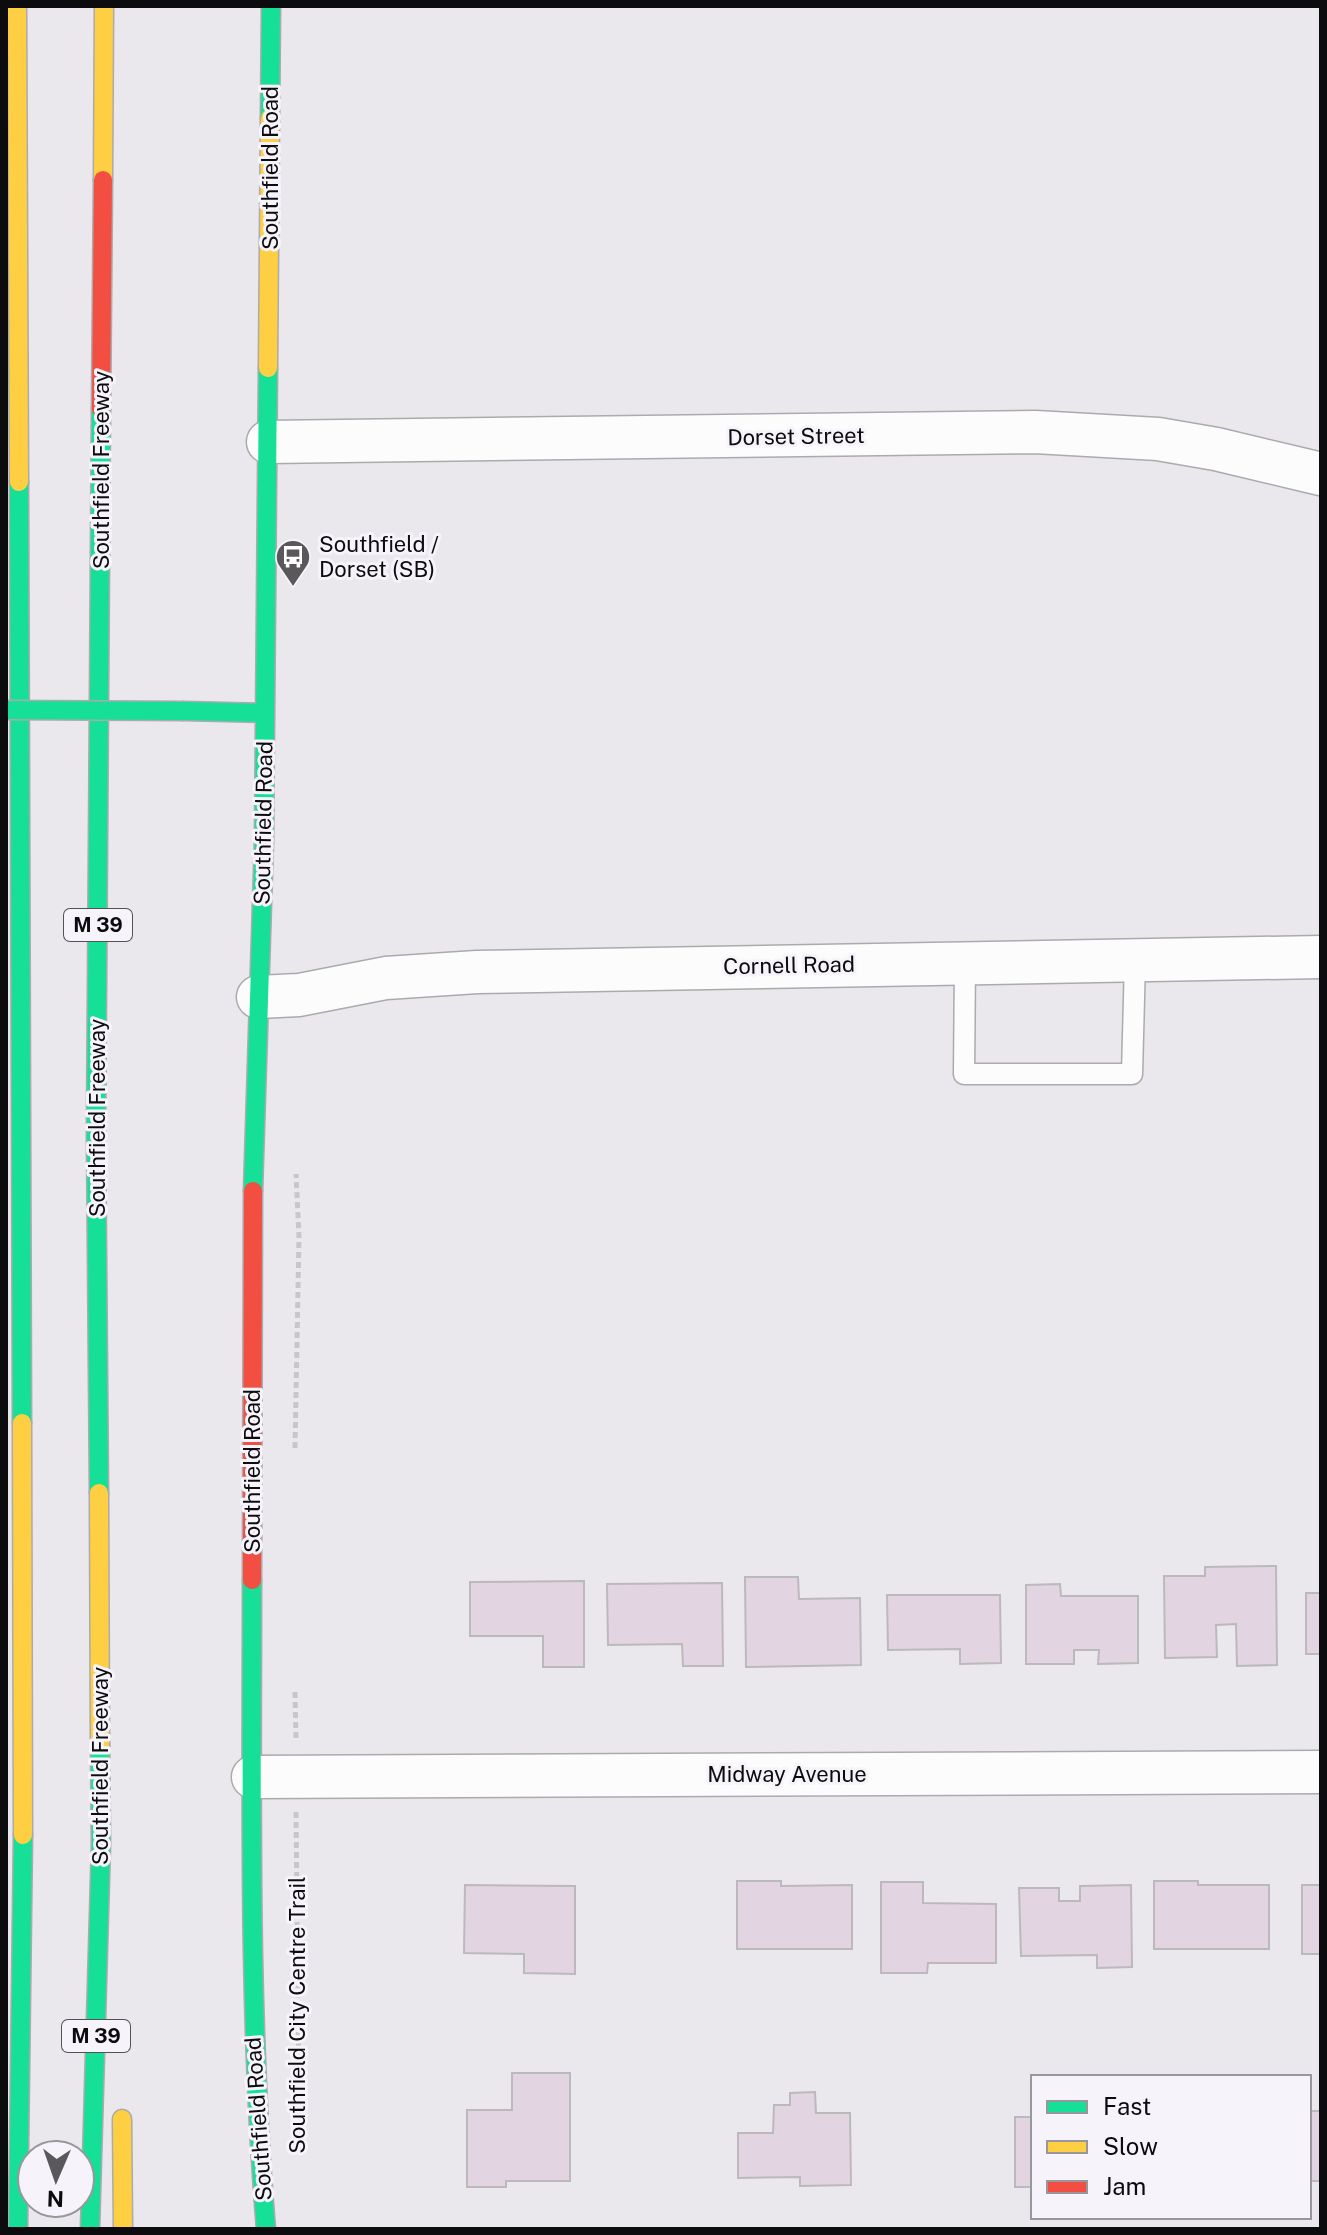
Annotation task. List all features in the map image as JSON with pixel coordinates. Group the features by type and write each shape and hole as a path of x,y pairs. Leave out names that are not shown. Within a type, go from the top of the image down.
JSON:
{"main road":[{"path":"17,6 23,1842 18,2229"},
{"name":"Southfield Freeway","path":"90,2229 101,1844 96,1118 104,6"},
{"name":"Southfield Road","path":"266,2229 253,2037 252,1335 264,840 271,6"},
{"name":"Southfield Road","path":"6,710 264,713"},
{"path":"101,1844 115,2025"},
{"path":"121,2100 123,2229"}],"street":[{"name":"Dorset Street","path":"268,442 1061,432 1158,439 1321,474"},
{"name":"Cornell Road","path":"258,997 299,995 386,978 434,974 1321,957"},
{"name":"Midway Avenue","path":"253,1777 1321,1772"}],"lane":[{"path":"965,963 964,1074 1132,1074 1135,960"}],"path":[{"name":"Southfield City Centre Trail","path":"296,1798 299,2096"}],"building":[{"path":"1276,1566 1277,1665 1237,1666 1236,1624 1216,1625 1217,1657 1165,1658 1164,1576 1205,1576 1205,1567"},
{"path":"745,1577 798,1577 799,1599 860,1598 861,1665 746,1667"},
{"path":"584,1581 584,1667 543,1667 543,1636 470,1636 470,1582"},
{"path":"722,1583 723,1666 683,1666 682,1644 608,1645 607,1584"},
{"path":"1060,1584 1061,1596 1138,1596 1138,1663 1098,1664 1099,1650 1074,1650 1074,1664 1026,1664 1026,1585"},
{"path":"1306,1593 1321,1593 1321,1654 1306,1654"},
{"path":"887,1595 1000,1595 1001,1663 960,1664 960,1649 888,1650"},
{"path":"737,1881 781,1881 781,1886 852,1885 852,1949 737,1949"},
{"path":"1154,1881 1198,1881 1198,1885 1269,1885 1269,1949 1154,1949"},
{"path":"881,1882 923,1882 923,1903 996,1904 996,1963 928,1963 927,1973 881,1973"},
{"path":"465,1885 575,1886 575,1974 524,1973 524,1954 464,1953"},
{"path":"1131,1885 1132,1967 1097,1968 1097,1955 1021,1956 1019,1888 1059,1888 1059,1901 1080,1901 1080,1886"},
{"path":"1302,1885 1321,1885 1321,1954 1302,1954"},
{"path":"512,2073 570,2073 570,2181 506,2181 506,2187 467,2187 467,2110 512,2110"},
{"path":"815,2092 816,2113 850,2113 851,2185 800,2186 800,2177 738,2178 738,2133 773,2133 774,2105 790,2105 790,2093"},
{"path":"1311,2111 1321,2111 1321,2181 1311,2181"},
{"path":"1015,2117 1031,2117 1031,2187 1015,2187"}],"traffic: fast":[{"path":"270,118 271,6"},
{"path":"253,1191 264,840 268,368"},
{"path":"99,1493 96,1133 101,409"},
{"path":"19,482 22,1423"},
{"path":"6,710 184,711"},
{"path":"184,711 264,713"},
{"path":"252,1580 254,1986 266,2229"},
{"path":"90,2229 101,1844 100,1745"},
{"path":"18,2229 23,1835"}],"traffic: slow":[{"path":"17,6 19,482"},
{"path":"103,180 104,6"},
{"path":"268,368 270,118"},
{"path":"22,1423 23,1835"},
{"path":"99,1493 100,1745"},
{"path":"122,2119 123,2229"}],"traffic: jam":[{"path":"101,409 103,180"},
{"path":"252,1580 253,1191"}],"place":[{"name":"Southfield / Dorset (SB)","path":"293,588"}]}
